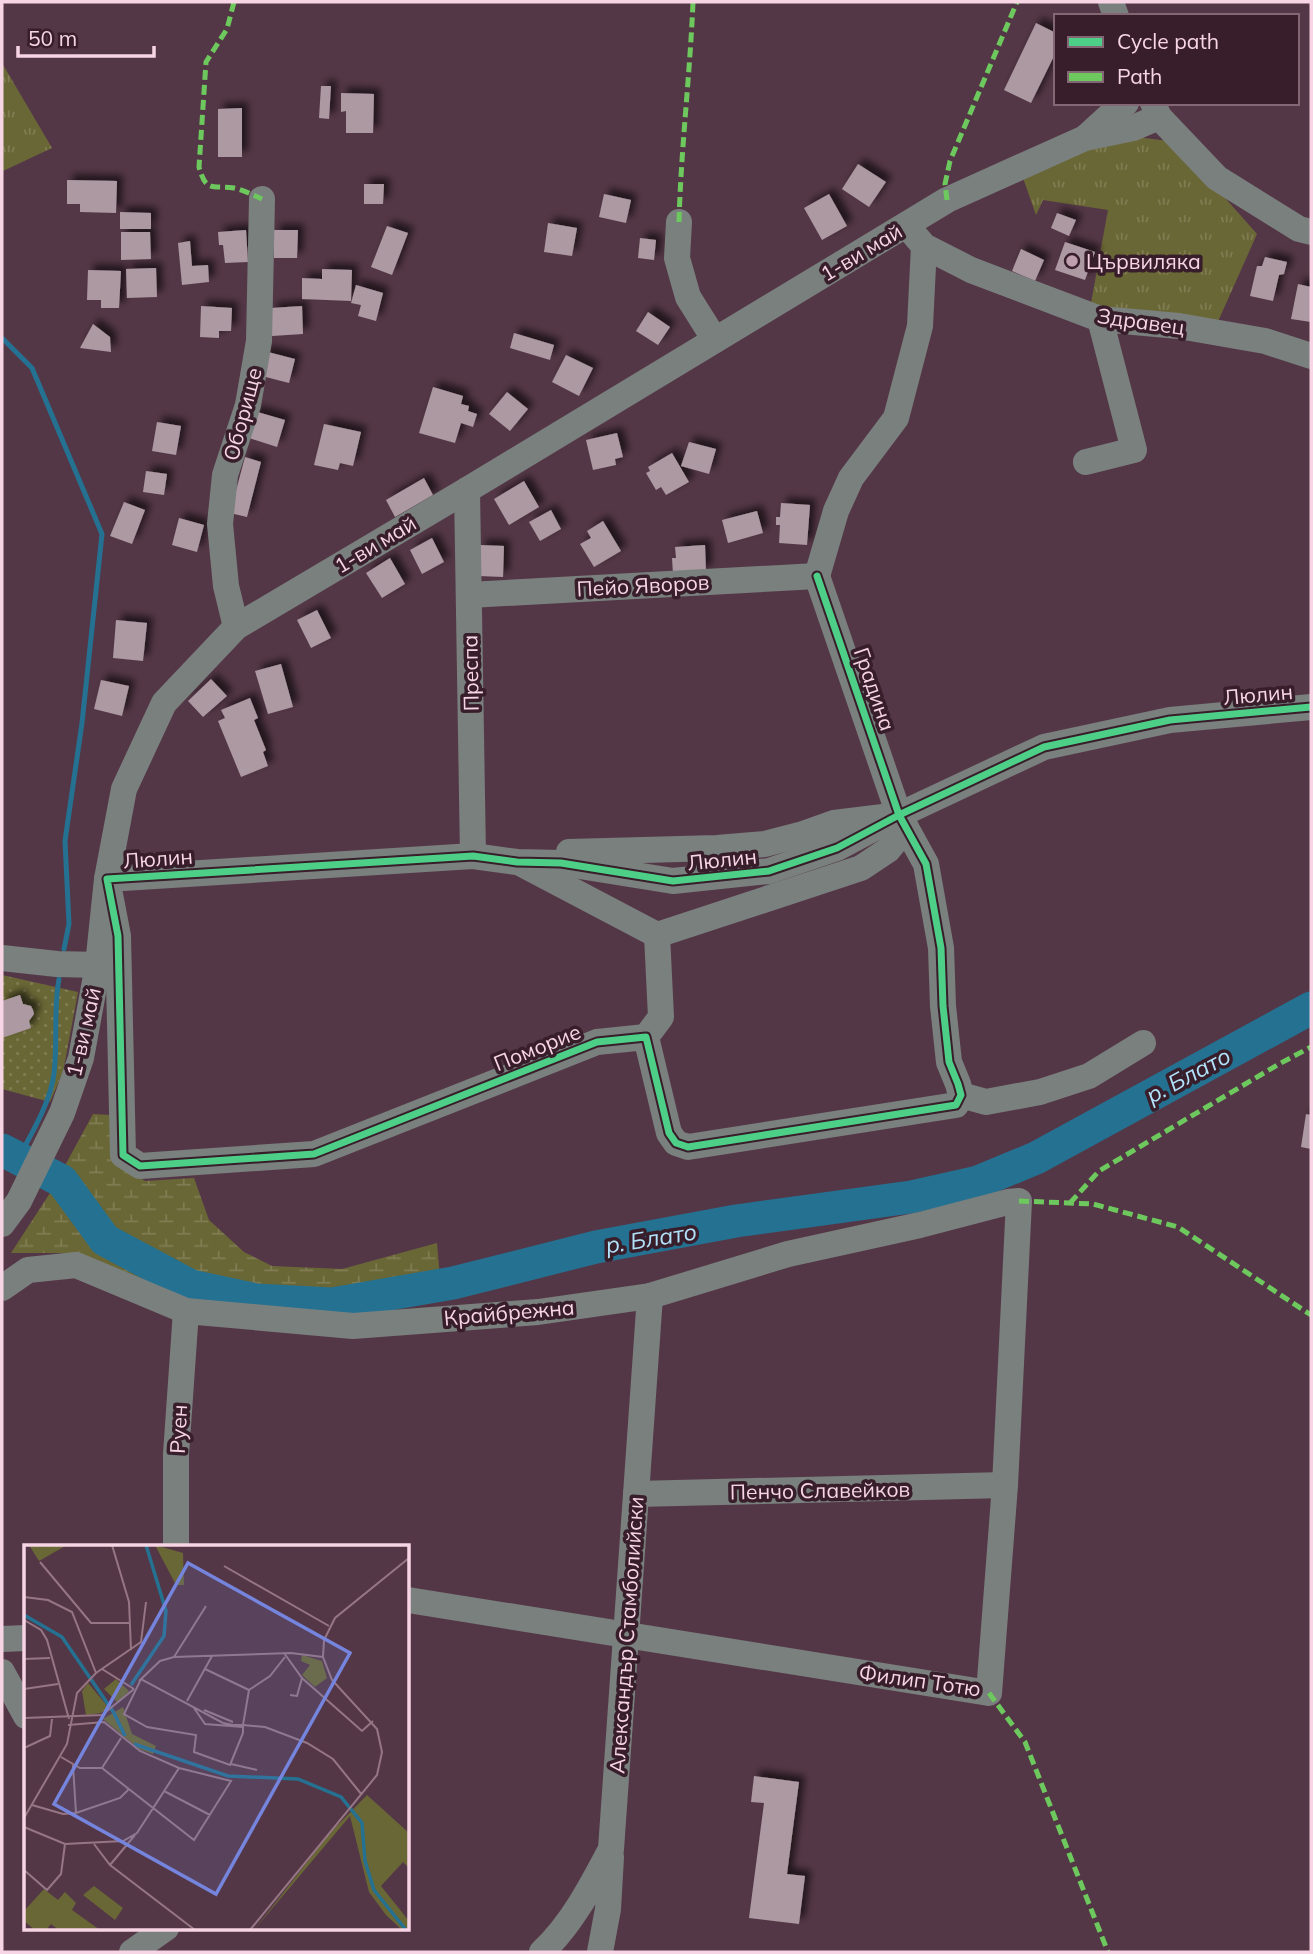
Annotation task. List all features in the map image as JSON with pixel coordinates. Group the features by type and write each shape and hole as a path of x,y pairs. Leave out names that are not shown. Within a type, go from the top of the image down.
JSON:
{"street":[{"name":"1-ви май","path":"1085,138 1122,105"},
{"name":"1-ви май","path":"2,1224 19,1201 62,1114 81,1058 98,965 107,879 124,789 164,703 236,627 947,200 1085,138 1133,128 1156,110"},
{"path":"1156,110 1217,178 1299,229 1311,232"},
{"name":"Оборище","path":"236,627 226,586 220,524 225,475 248,405 259,341 262,199"},
{"path":"679,222 677,258 688,296 715,341"},
{"name":"Здравец","path":"906,225 924,247 971,270 1100,319 1179,326 1252,338 1311,356"},
{"path":"817,576 836,511 851,478 896,418 920,326 924,247"},
{"path":"1086,462 1134,450 1100,319"},
{"name":"Преспа","path":"467,490 469,595 494,859"},
{"name":"Пейо Яворов","path":"469,595 817,576"},
{"name":"Градина","path":"817,576 903,821"},
{"name":"Люлин","path":"107,879 494,859 521,854 765,844 834,823 903,821 1044,747 1170,720 1311,707"},
{"path":"657,935 661,1017 646,1038 670,1133 676,1143 688,1147 956,1105 961,1095 949,1062 941,948 926,864 903,821"},
{"path":"494,859 657,935 861,868 888,850 903,821"},
{"name":"Поморие","path":"107,879 118,936 122,1155 140,1166 314,1154 597,1042 646,1038"},
{"path":"2,958 98,965"},
{"path":"961,1095 986,1102 1041,1092 1089,1076 1143,1043"},
{"name":"Крайбрежна","path":"2,1288 28,1270 76,1265 186,1311 353,1326 538,1312 650,1296 788,1254 1018,1201"},
{"name":"Филип Тотю","path":"410,1604 989,1693 1005,1485 1018,1201"},
{"name":"Александър Стамболийски","path":"542,1952 552,1943 587,1895 611,1849 650,1296"},
{"name":"Руен","path":"176,1545 177,1454 186,1311"},
{"name":"Пенчо Славейков","path":"636,1494 1005,1485"},
{"path":"2,1639 24,1638"},
{"path":"2,1672 24,1712"},
{"path":"600,1952 608,1909 611,1849"},
{"path":"132,1952 162,1930"}],"green space":[{"path":"2,63 52,148 3,171 2,170"},
{"path":"1136,137 1169,141 1257,234 1216,326 1114,319 1091,303 1108,210 1043,200 1036,215 1022,175 1091,143"},
{"path":"2,975 78,992 63,1072 50,1102 2,1089"},
{"path":"93,1114 110,1115 113,1159 145,1181 194,1178 209,1220 244,1252 272,1266 342,1269 437,1243 442,1300 335,1316 201,1300 66,1253 11,1253 50,1193"}],"building":[{"path":"1036,23 1054,32 1054,56 1031,103 1004,90"},
{"path":"321,86 331,86 329,119 319,118"},
{"path":"341,93 374,94 373,133 346,133 346,111 341,112"},
{"path":"242,108 242,157 218,157 218,109"},
{"path":"858,164 886,182 869,207 842,189"},
{"path":"67,180 117,181 116,213 80,212 80,204 67,204"},
{"path":"364,184 384,184 383,204 364,204"},
{"path":"604,194 631,200 626,223 599,217"},
{"path":"829,194 847,226 822,240 804,208"},
{"path":"120,212 151,213 151,229 120,229"},
{"path":"1057,213 1076,220 1069,236 1051,228"},
{"path":"548,223 577,228 572,256 544,252"},
{"path":"387,226 408,233 392,275 371,267"},
{"path":"246,230 248,262 225,263 218,232"},
{"path":"274,230 298,230 297,258 274,258"},
{"path":"121,232 150,232 151,259 121,260"},
{"path":"640,238 656,240 654,260 638,258"},
{"path":"190,241 192,266 208,265 209,282 182,285 178,243"},
{"path":"1065,242 1095,252 1085,280 1055,270"},
{"path":"1021,249 1044,260 1035,281 1012,271"},
{"path":"1265,257 1287,262 1284,274 1279,275 1273,301 1250,296 1257,266 1262,266"},
{"path":"156,268 157,297 127,298 126,269"},
{"path":"322,269 352,270 351,301 302,299 302,278 322,279"},
{"path":"88,270 121,271 119,308 101,308 101,300 87,300"},
{"path":"1298,284 1311,287 1311,322 1291,319"},
{"path":"356,285 383,293 376,321 358,316 361,305 351,303"},
{"path":"201,306 232,308 231,331 219,331 219,338 200,337"},
{"path":"302,306 303,334 272,336 271,308"},
{"path":"648,312 670,327 658,345 636,331"},
{"path":"93,324 110,337 111,352 80,348"},
{"path":"514,333 554,345 550,360 510,348"},
{"path":"264,351 295,359 289,383 258,375"},
{"path":"566,355 593,368 579,396 552,382"},
{"path":"433,387 463,396 461,404 469,406 468,411 477,414 473,427 461,423 455,443 419,433"},
{"path":"507,392 528,409 510,431 489,414"},
{"path":"254,411 285,420 277,447 246,437"},
{"path":"157,422 181,426 176,455 152,451"},
{"path":"324,424 361,432 353,466 340,463 338,470 314,465"},
{"path":"617,433 623,457 615,459 616,465 593,470 586,440"},
{"path":"689,442 716,449 709,474 681,466"},
{"path":"672,453 689,482 666,495 661,487 656,490 646,473 650,471 648,467"},
{"path":"245,457 261,462 247,517 230,513"},
{"path":"146,471 167,474 164,495 143,492"},
{"path":"424,478 433,495 395,517 386,500"},
{"path":"524,481 539,507 509,525 494,499"},
{"path":"124,502 145,510 132,544 110,536"},
{"path":"781,503 810,505 807,545 779,543 780,525 776,525 776,517 780,517"},
{"path":"551,510 561,529 540,541 529,522"},
{"path":"757,511 763,533 728,543 722,520"},
{"path":"179,518 204,525 197,552 172,545"},
{"path":"603,521 621,551 594,567 580,544 591,538 587,531"},
{"path":"432,538 444,562 422,574 410,550"},
{"path":"480,545 504,546 503,577 479,576"},
{"path":"705,545 706,571 673,574 672,558 676,558 675,547"},
{"path":"390,558 405,584 382,598 366,573"},
{"path":"317,610 331,638 311,648 297,620"},
{"path":"116,620 147,623 143,661 113,658"},
{"path":"281,664 293,707 268,714 255,671"},
{"path":"211,679 227,696 203,717 188,701"},
{"path":"101,680 129,686 122,716 94,709"},
{"path":"250,698 258,718 254,720 266,750 263,752 268,766 241,777 218,721 225,718 221,710"},
{"path":"20,995 23,1004 31,1006 33,1010 34,1014 29,1021 31,1028 2,1038 2,1001"},
{"path":"1306,1114 1311,1115 1311,1149 1301,1147"},
{"path":"754,1776 799,1782 787,1874 805,1876 799,1924 749,1918 764,1803 751,1802"}],"waterway":[{"path":"2,338 32,368 102,534 82,723 65,841 69,924 64,949"},
{"path":"18,1159 40,1117 52,1084 59,979"},
{"name":"р. Блато","path":"2,1150 62,1181 105,1240 191,1286 256,1300 332,1304 453,1283 596,1247 736,1221 911,1197 978,1182 1036,1158 1311,1008"}],"marked path":[{"path":"234,2 227,29 206,62 199,167 207,184 234,188 262,199"},
{"path":"679,222 693,2"},
{"path":"947,200 945,184 950,161 1017,2"},
{"path":"1070,1203 1099,1171 1311,1047"},
{"path":"1019,1201 1093,1204 1178,1227 1311,1315"},
{"path":"989,1693 1025,1742 1108,1952"}],"cycle path":[{"path":"817,576 899,815 926,864 941,948 949,1062 961,1095 956,1105 688,1147 676,1143 669,1133 646,1037 597,1042 314,1154 140,1166 123,1155 118,936 107,879 473,856 517,862 561,863 673,881 769,871 837,848 899,815 1044,747 1170,720 1311,707"}],"place":[{"name":"Цървиляка","path":"1072,261"}]}
